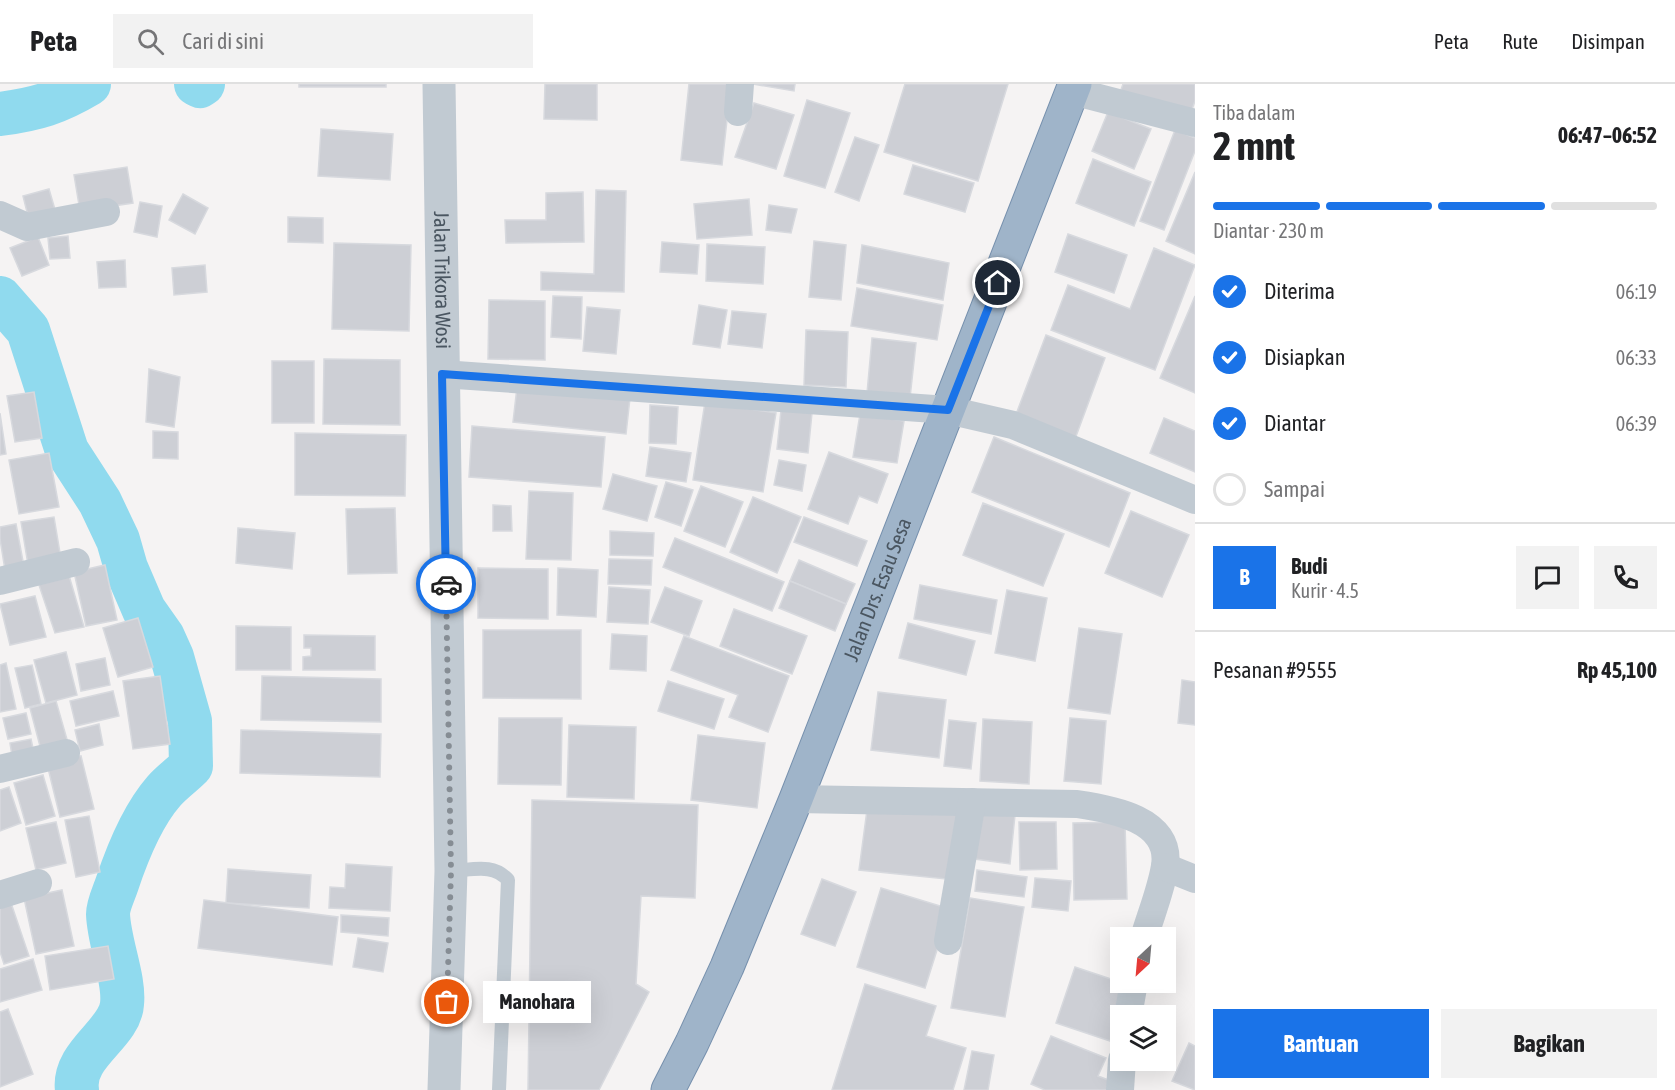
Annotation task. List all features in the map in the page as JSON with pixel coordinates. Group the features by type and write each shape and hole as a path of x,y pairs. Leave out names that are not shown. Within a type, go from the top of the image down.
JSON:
{"highway":[{"name":"Jalan Drs. Esau Sesa","path":"668,1090 727,967 796,799 1074,88"}],"street":[{"name":"Jalan Trikora Wosi","path":"439,84 451,871 444,1090"},
{"path":"738,112 740,84"},
{"path":"1074,88 1195,123"},
{"path":"0,215 27,227 106,212"},
{"path":"442,374 948,410 1012,425 1195,500"},
{"path":"0,581 76,562"},
{"path":"0,769 66,753"},
{"path":"796,799 1077,804 1113,810 1154,831 1164,847 1165,867 1147,927"},
{"path":"948,941 972,802"},
{"path":"1165,867 1195,879"},
{"path":"0,895 38,883"},
{"path":"1120,1090 1121,1071"}],"lane":[{"path":"451,871 491,868 501,872 508,880 500,1090"}],"building":[{"path":"299,84 386,84 386,87 299,87"},
{"path":"545,84 597,84 597,120 544,119"},
{"path":"689,84 731,84 722,165 681,160"},
{"path":"753,84 795,84 794,91"},
{"path":"905,84 1008,84 978,181 884,152"},
{"path":"1123,84 1195,84 1195,101 1187,124 1118,98"},
{"path":"807,100 850,113 825,188 784,176"},
{"path":"754,103 794,115 776,169 735,157"},
{"path":"1108,112 1151,129 1134,169 1092,151"},
{"path":"321,129 393,134 390,180 318,176"},
{"path":"1175,130 1195,138 1195,151 1164,230 1140,221"},
{"path":"855,137 879,145 859,201 835,192"},
{"path":"1093,159 1151,182 1134,226 1076,203"},
{"path":"913,165 974,183 965,212 904,194"},
{"path":"127,167 133,203 80,211 74,175"},
{"path":"1195,172 1195,254 1166,241"},
{"path":"49,189 56,213 29,220 23,196"},
{"path":"596,190 626,191 624,292 541,290 541,272 594,274"},
{"path":"583,192 584,242 506,243 505,220 546,220 546,193"},
{"path":"183,194 208,208 195,234 169,220"},
{"path":"749,199 752,235 697,239 694,204"},
{"path":"140,202 162,206 157,237 134,232"},
{"path":"769,205 797,209 791,233 766,230"},
{"path":"288,217 323,218 323,243 288,242"},
{"path":"1068,234 1127,255 1114,293 1055,272"},
{"path":"68,236 70,258 50,259 48,238"},
{"path":"38,237 49,265 22,276 10,248"},
{"path":"814,241 846,245 841,300 809,297"},
{"path":"662,242 699,245 697,274 660,272"},
{"path":"334,243 411,245 409,331 332,329"},
{"path":"707,244 765,247 763,284 706,281"},
{"path":"862,245 949,263 943,300 857,283"},
{"path":"1154,248 1195,265 1155,370 1051,330 1068,285 1130,309"},
{"path":"125,260 126,287 99,288 97,262"},
{"path":"205,265 207,292 174,295 172,268"},
{"path":"857,288 943,305 937,340 851,326"},
{"path":"553,296 582,297 581,339 551,337"},
{"path":"1195,296 1195,393 1160,378"},
{"path":"489,300 545,301 545,360 488,359"},
{"path":"699,305 727,310 720,348 693,344"},
{"path":"587,307 620,310 616,354 583,351"},
{"path":"732,311 766,314 762,348 728,344"},
{"path":"806,330 848,332 846,387 804,385"},
{"path":"1046,335 1105,358 1075,439 1015,417"},
{"path":"872,338 916,343 910,398 867,393"},
{"path":"324,359 400,360 400,425 323,424"},
{"path":"272,361 314,361 314,423 272,423"},
{"path":"149,369 180,377 174,427 146,422"},
{"path":"517,387 630,398 626,434 513,422"},
{"path":"34,392 42,438 15,442 7,396"},
{"path":"705,402 776,413 763,492 693,480"},
{"path":"650,405 678,407 676,444 649,443"},
{"path":"781,410 812,413 808,453 777,449"},
{"path":"0,413 6,454 0,455"},
{"path":"860,414 904,421 897,463 853,457"},
{"path":"1164,418 1195,431 1195,472 1150,453"},
{"path":"472,426 605,437 601,487 469,477"},
{"path":"153,431 178,432 178,459 153,458"},
{"path":"295,433 406,435 405,496 295,495"},
{"path":"994,437 1130,493 1109,547 972,492"},
{"path":"650,447 691,453 686,482 646,476"},
{"path":"829,452 888,474 877,503 859,496 848,524 808,509"},
{"path":"49,453 59,507 19,514 9,460"},
{"path":"779,460 806,465 802,491 774,485"},
{"path":"613,474 657,486 647,521 603,509"},
{"path":"666,482 693,490 681,526 655,517"},
{"path":"701,486 743,502 725,547 684,531"},
{"path":"529,491 573,493 571,560 526,559"},
{"path":"753,497 801,517 777,573 730,552"},
{"path":"983,503 1064,534 1043,586 963,555"},
{"path":"493,505 511,506 512,531 493,531"},
{"path":"395,508 397,573 348,574 346,509"},
{"path":"1131,511 1189,535 1162,597 1105,573"},
{"path":"54,517 62,565 29,571 21,522"},
{"path":"804,517 867,541 857,566 794,542"},
{"path":"16,524 25,572 6,576 0,527"},
{"path":"238,528 295,533 292,569 236,563"},
{"path":"610,531 654,533 653,556 610,555"},
{"path":"675,538 784,582 772,611 663,567"},
{"path":"609,559 652,560 651,585 608,584"},
{"path":"799,560 855,584 846,604 790,581"},
{"path":"105,565 117,620 86,626 74,572"},
{"path":"478,568 548,569 548,619 478,618"},
{"path":"558,568 598,570 596,617 557,615"},
{"path":"68,572 84,627 55,633 38,582"},
{"path":"790,581 846,604 835,631 779,608"},
{"path":"920,585 997,600 991,634 914,619"},
{"path":"609,587 650,590 648,624 607,622"},
{"path":"665,587 702,601 689,636 651,622"},
{"path":"1007,590 1047,598 1035,661 995,653"},
{"path":"35,596 46,637 10,645 0,604"},
{"path":"734,609 807,636 792,674 720,646"},
{"path":"138,618 153,667 118,677 103,628"},
{"path":"908,623 975,641 966,675 899,658"},
{"path":"236,626 291,627 291,670 236,670"},
{"path":"1079,628 1122,634 1110,714 1068,708"},
{"path":"483,630 581,630 581,699 483,698"},
{"path":"612,634 647,636 646,671 610,669"},
{"path":"304,635 375,636 375,670 303,670 303,657 311,656 311,648 304,648"},
{"path":"684,636 789,676 768,732 729,717 738,695 671,670"},
{"path":"66,652 77,695 46,703 34,660"},
{"path":"105,658 110,685 81,691 76,664"},
{"path":"6,663 16,709 0,712 0,665"},
{"path":"32,665 41,704 25,708 15,668"},
{"path":"160,676 170,744 133,749 123,681"},
{"path":"262,676 381,679 381,722 261,720"},
{"path":"1182,680 1195,682 1195,725 1178,723"},
{"path":"668,681 724,699 714,729 658,711"},
{"path":"113,691 119,716 76,726 70,701"},
{"path":"878,692 946,700 939,758 871,750"},
{"path":"56,701 68,743 41,750 30,708"},
{"path":"26,713 31,734 8,739 3,718"},
{"path":"499,718 562,718 561,785 498,784"},
{"path":"1070,718 1106,721 1101,784 1064,781"},
{"path":"983,719 1032,722 1029,784 980,781"},
{"path":"949,720 976,723 971,769 944,766"},
{"path":"99,724 103,745 80,751 75,730"},
{"path":"569,725 636,727 634,799 567,797"},
{"path":"241,730 381,734 380,777 240,773"},
{"path":"698,735 765,743 757,808 691,800"},
{"path":"31,739 35,758 13,762 10,743"},
{"path":"81,756 94,809 60,817 47,764"},
{"path":"43,775 55,816 26,825 14,783"},
{"path":"9,787 21,823 0,831 0,790"},
{"path":"532,800 698,805 695,898 641,896 636,984 649,992 599,1090 528,1090"},
{"path":"867,810 963,812 956,880 859,870"},
{"path":"981,811 1015,815 1010,864 975,859"},
{"path":"89,816 100,872 76,877 65,820"},
{"path":"56,822 66,863 36,870 26,828"},
{"path":"1019,822 1056,822 1057,869 1020,870"},
{"path":"1125,822 1127,899 1074,900 1073,823"},
{"path":"346,864 392,867 390,911 329,908 330,887 345,888"},
{"path":"228,869 311,875 309,908 226,903"},
{"path":"977,870 1027,877 1024,897 975,891"},
{"path":"1035,878 1071,881 1068,911 1032,907"},
{"path":"822,879 856,892 835,946 801,934"},
{"path":"881,888 950,909 925,988 857,967"},
{"path":"62,890 74,946 36,954 24,898"},
{"path":"9,897 29,956 4,964 0,952 0,900"},
{"path":"970,898 1024,907 1005,1017 951,1008"},
{"path":"204,900 338,917 332,965 198,948"},
{"path":"341,915 389,918 388,936 341,932"},
{"path":"358,938 388,943 383,972 353,967"},
{"path":"108,946 114,979 50,990 45,956"},
{"path":"33,959 42,990 0,1002 0,969"},
{"path":"1075,967 1110,979 1110,993 1126,993 1122,1005 1110,1005 1110,1041 1056,1023"},
{"path":"865,984 936,1006 926,1036 966,1048 953,1090 832,1090"},
{"path":"8,1009 33,1074 0,1087 0,1012"},
{"path":"1051,1036 1106,1058 1098,1076 1119,1084 1117,1090 1045,1090 1031,1084"},
{"path":"1189,1043 1195,1046 1195,1090 1172,1081"},
{"path":"972,1051 994,1055 988,1090 964,1090"}],"waterway":[{"path":"0,114 46,104 89,84"},
{"path":"196,84 200,86 203,84"},
{"path":"0,298 28,330 67,451 100,502 118,540 126,568 144,610 163,637 172,657 190,721 191,766 164,791 149,811 131,848 110,903 109,925 121,983 122,1004 113,1025 82,1066 77,1077 77,1090"}],"way so far":[{"path":"446,584 451,871 447,1002"}],"place":[{"name":"Manohara","path":"447,1002"}],"route":[{"path":"446,584 442,374 948,410 998,283"}]}
